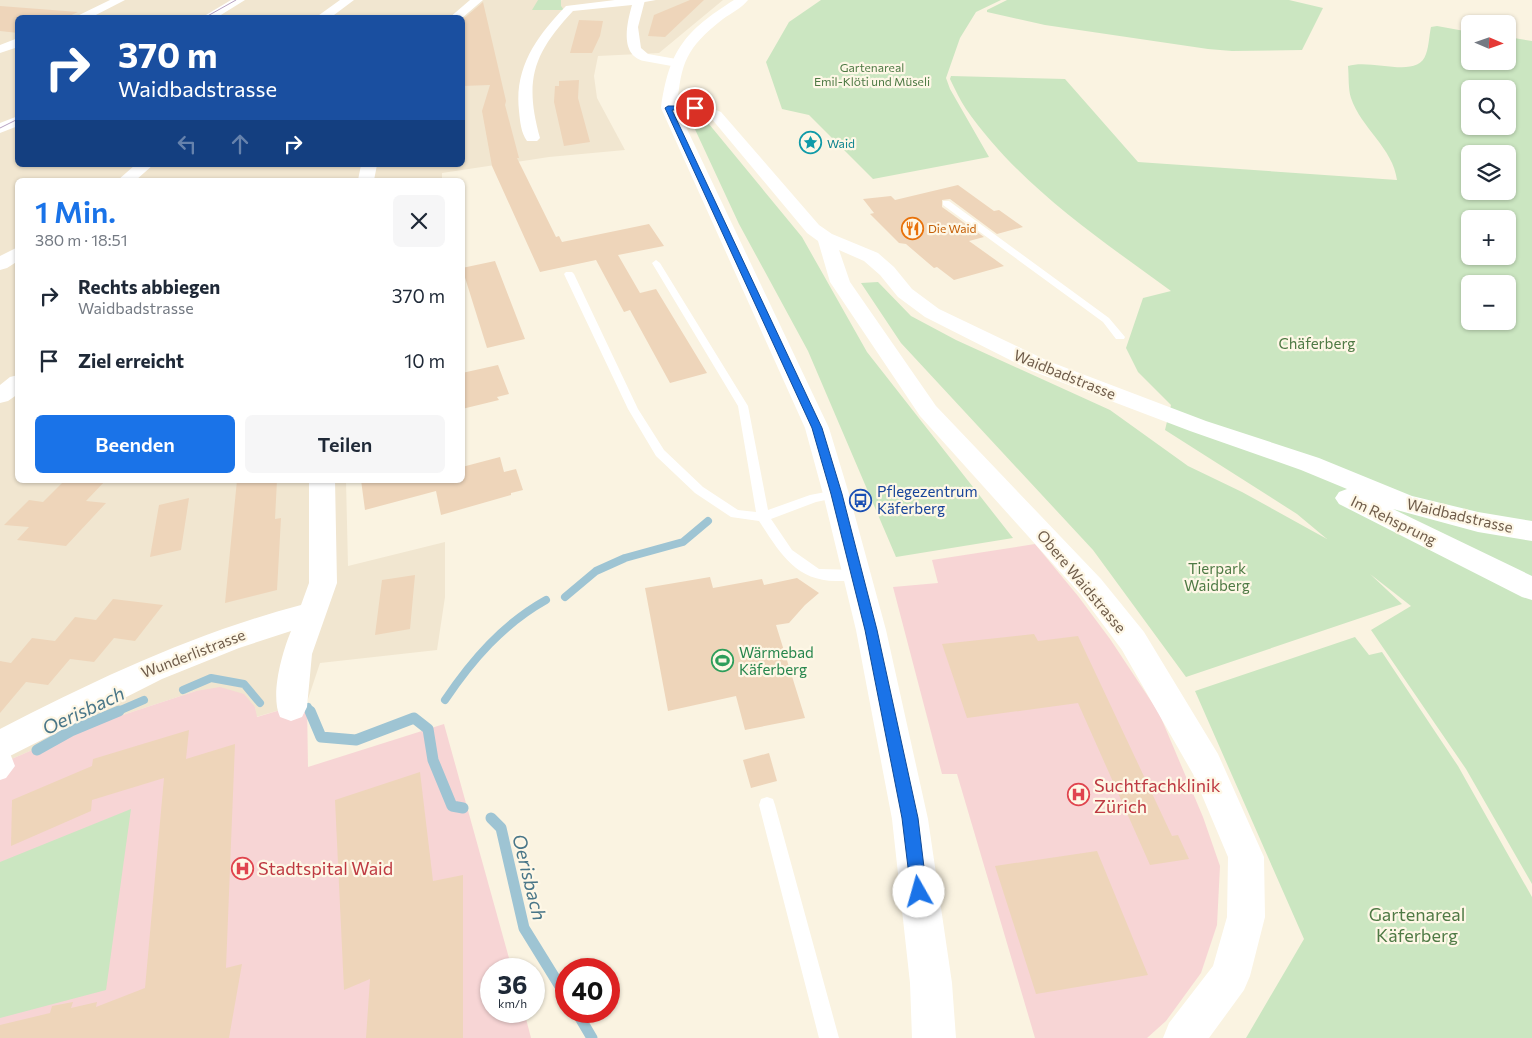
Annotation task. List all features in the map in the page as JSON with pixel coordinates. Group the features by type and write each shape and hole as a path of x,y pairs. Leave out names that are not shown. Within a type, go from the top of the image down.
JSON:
{"street":[{"path":"86,15 120,0"},
{"path":"212,15 239,0"},
{"path":"326,15 348,0"},
{"path":"458,15 477,0"},
{"path":"532,138 525,116 524,95 527,72 531,59 568,4 639,0 632,27 635,49 644,57 677,63"},
{"path":"742,0 706,27 682,52 677,63 668,108 817,428 836,494 875,649 910,818 931,983 934,1038"},
{"path":"0,49 15,43"},
{"name":"Waidbadstrasse","path":"668,108 703,109 716,115 813,229 826,238 871,257 917,303 951,324 1058,373 1310,464 1406,504 1478,522 1532,531"},
{"path":"0,129 15,122"},
{"path":"128,178 142,167"},
{"name":"Obere Waidstrasse","path":"826,238 840,282 928,411 1091,587 1133,641 1206,765 1246,856 1246,916 1230,976 1184,1038"},
{"path":"0,264 15,254"},
{"path":"0,396 15,384"},
{"name":"Im Rehsprung","path":"1259,446 1290,470 1486,565 1532,590"},
{"path":"291,707 297,654 323,583 322,483"},
{"name":"Wunderlistrasse","path":"0,747 83,701 126,680 265,625 312,614"}],"lane":[{"path":"639,0 653,0"},
{"path":"946,203 1106,320 1120,336"},
{"path":"656,264 743,406 764,517 787,553 815,574 826,576 857,575"},
{"path":"569,274 633,409 660,453 699,490 735,514 764,517 814,498 836,494"},
{"path":"0,747 7,766 0,772"},
{"path":"767,805 829,1038"}],"shaded area":[{"path":"0,0 723,0 659,53 598,56 594,76 597,98 625,150 549,157 442,173 442,178 15,178 15,483 346,483 348,566 445,542 445,597 437,650 320,663 307,702 256,717 255,707 196,691 83,728 0,764"},
{"name":"Suchtfachklinik Zürich","path":"1035,544 1078,596 1110,639 1159,713 1203,817 1220,866 1217,925 1201,973 1166,1021 1147,1038 1035,1038 957,774 942,774 893,587 938,583 932,560"},
{"name":"Stadtspital Waid","path":"220,687 244,694 255,707 257,717 307,702 308,767 444,724 509,958 480,958 480,1023 527,1023 531,1038 0,1038 0,764 83,728 196,691"}],"green space":[{"path":"538,0 561,0 561,6 564,10 532,10"},
{"name":"Gartenareal Emil-Klöti und Müseli","path":"821,0 1001,0 976,12 960,38 946,78 950,89 989,157 873,179 809,115 782,109 766,62 789,22"},
{"path":"1007,0 1289,0 1323,8 1302,50 1232,51 1045,25 987,12 987,10"},
{"name":"Chäferberg","path":"1437,26 1461,30 1461,70 1516,70 1516,38 1532,41 1532,884 1466,769 1371,630 1411,606 1370,574 1402,604 1186,677 1093,550 901,343 861,283 878,282 911,316 956,340 1110,410 1188,466 1242,492 1327,539 1297,514 1165,430 1171,405 1138,372 1126,348 1143,298 1171,291 1088,230 1035,186 987,136 966,109 950,79 951,76 1065,79 1138,162 1397,180 1390,158 1362,119 1351,98 1348,66 1369,64 1393,67 1414,66 1421,62 1428,48 1431,27"},
{"path":"704,118 802,237 867,352 1013,538 896,557 808,351 739,224 693,125"},
{"name":"Gartenareal Käferberg","path":"1355,637 1369,655 1382,652 1458,766 1532,897 1532,1038 1246,1038 1304,939 1195,691"},
{"path":"131,809 106,990 0,1018 0,862"}],"building":[{"path":"690,0 704,0 665,37 648,36 654,15"},
{"path":"483,2 506,101 505,105 519,158 517,158 556,237 559,236 562,242 649,224 664,246 618,255 640,293 656,289 707,373 670,383 630,310 624,312 596,260 540,272 492,166 482,111 490,85 465,86 465,17"},
{"path":"0,6 78,12 72,15 15,15 15,33 0,31"},
{"path":"579,20 603,21 600,36 592,53 570,53"},
{"path":"579,80 578,98 590,142 564,146 554,102 555,86 559,86 559,81"},
{"path":"958,185 994,211 999,210 1023,227 997,234 950,199 942,200 942,207 984,237 969,241 1004,266 954,280 937,267 934,268 906,244 899,243 870,214 874,213 863,199 891,196 895,200"},
{"path":"495,261 525,339 487,348 465,278 465,267"},
{"path":"498,365 509,394 497,397 499,400 465,408 465,372"},
{"path":"500,457 504,472 516,469 523,490 441,515 436,491 365,510 361,483 465,483 465,466"},
{"path":"62,483 103,483 86,501 106,503 66,546 17,540 29,527 4,525 29,500 43,502"},
{"path":"237,483 277,483 275,519 281,518 277,590 225,603"},
{"path":"189,498 181,550 150,557 159,505"},
{"path":"415,575 410,629 375,635 382,580"},
{"name":"Wärmebad Käferberg","path":"710,577 713,588 762,579 764,585 797,578 819,593 789,623 776,625 805,718 745,730 736,696 668,711 645,588"},
{"path":"113,599 163,605 135,641 114,638 94,662 70,659 48,685 26,682 0,713 0,661 11,663 32,638 55,641 75,617 96,620"},
{"path":"1034,634 1038,641 1078,636 1172,836 1178,835 1189,859 1150,865 1078,703 967,718 942,644"},
{"path":"189,730 186,759 235,744 226,968 242,964 229,1038 0,1038 0,1025 50,1013 52,1006 73,1002 71,1008 97,1002 96,1007 145,988 164,778 92,800 91,811 11,846 12,800 92,766 93,759"},
{"path":"769,753 777,781 751,788 743,760"},
{"path":"420,772 433,881 463,875 463,1038 366,1038 370,979 344,990 335,800"},
{"path":"1097,851 1148,975 1036,994 995,866"}],"waterway":[{"path":"565,597 596,571 625,558 683,542 708,521"},
{"name":"Oerisbach","path":"445,700 477,657 502,632 546,600"},
{"name":"Oerisbach","path":"183,690 211,678 244,684 260,703"},
{"name":"Oerisbach","path":"116,712 144,700"},
{"name":"Oerisbach","path":"308,707 310,712"},
{"name":"Oerisbach","path":"37,750 71,731 119,711"},
{"name":"Oerisbach","path":"310,711 321,737 356,740 414,718 428,729 433,760 452,806 463,808"},
{"name":"Oerisbach","path":"491,818 501,828 524,928 555,978"},
{"name":"Oerisbach","path":"583,1023 592,1038"}],"tram line":[{"path":"209,15 236,0"},
{"path":"0,128 15,120"}],"place":[{"name":"Waid","path":"811,143"},
{"name":"Die Waid","path":"912,228"},
{"name":"Pflegezentrum Käferberg","path":"861,500"},
{"name":"Wärmebad Käferberg","path":"723,661"},
{"name":"Suchtfachklinik Zürich","path":"1078,795"},
{"name":"Stadtspital Waid","path":"242,868"}],"route":[{"path":"695,108 668,108 817,428 836,494 871,630 896,745 910,818 919,892"}],"park label":[{"name":"Tierpark Waidberg","path":"1217,576"}]}
